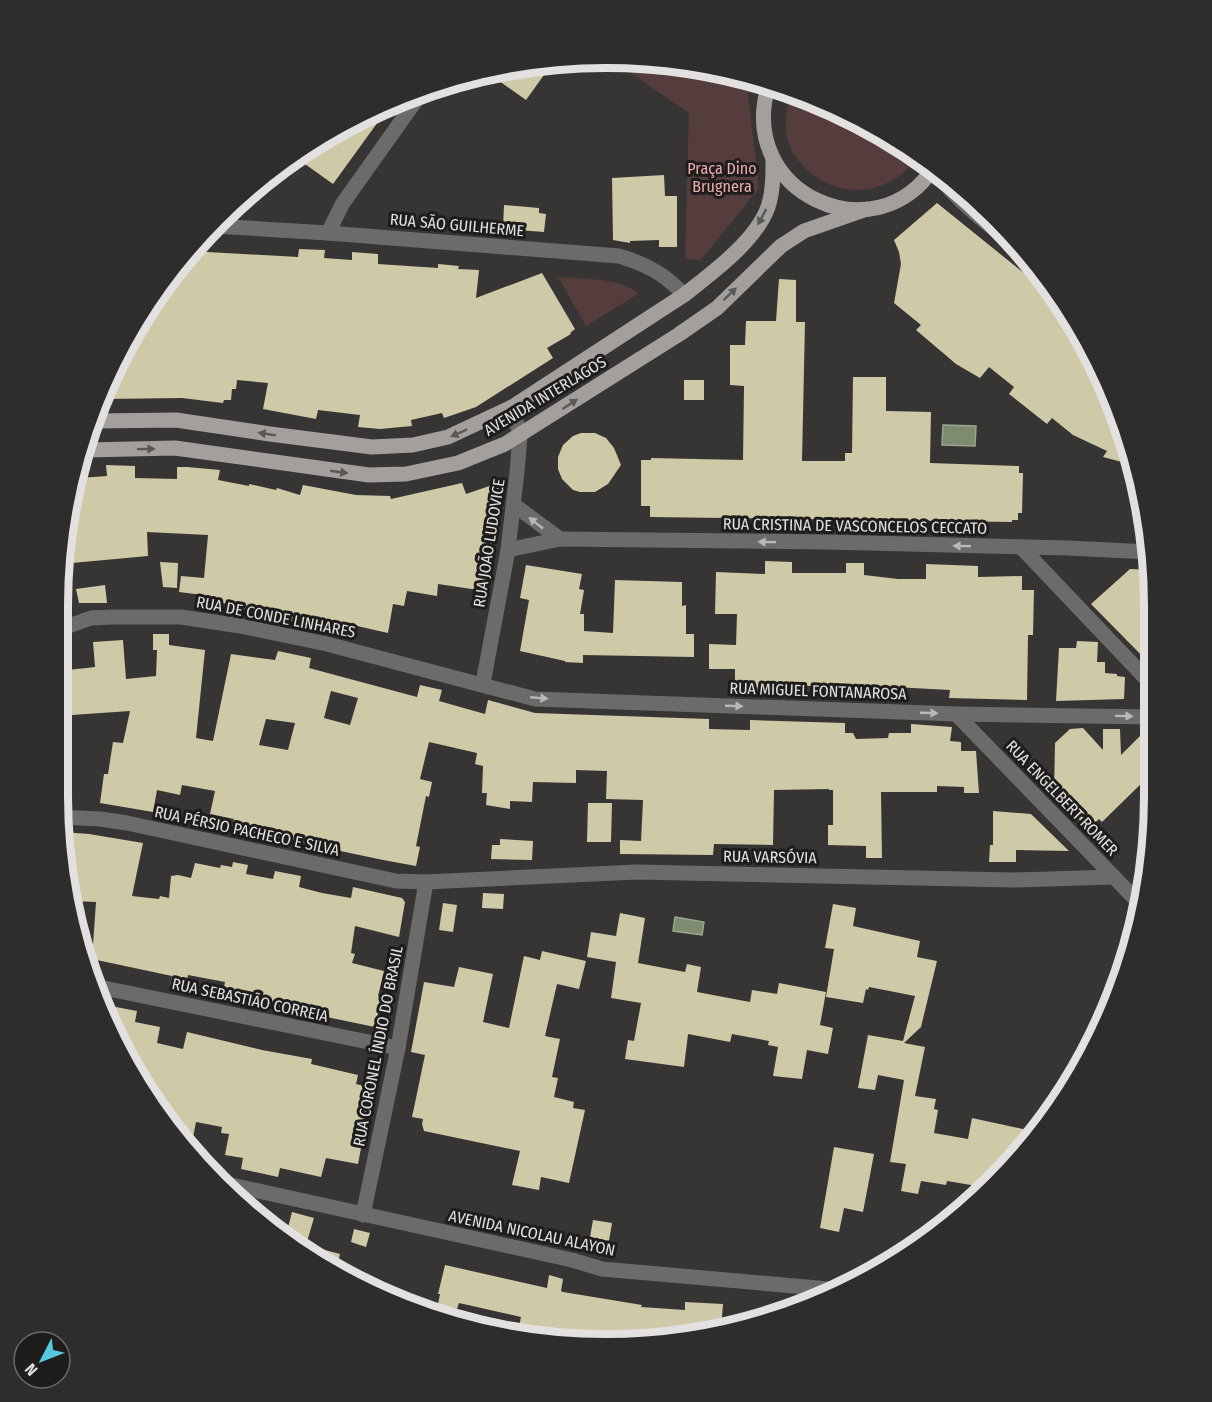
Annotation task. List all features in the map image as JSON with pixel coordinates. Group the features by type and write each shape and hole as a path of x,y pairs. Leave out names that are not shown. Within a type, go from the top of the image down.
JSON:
{"main road":[{"path":"766,92 763,102 764,132 773,160 790,182 813,199 839,208 867,209"},
{"name":"AVENIDA INTERLAGOS","path":"100,421 176,420 372,447 413,445 448,437 512,408 684,295 725,261 760,223 768,207 773,160"},
{"name":"AVENIDA INTERLAGOS","path":"91,450 175,448 369,475 406,474 458,463 505,444 678,335 717,308 789,241 804,231 892,202 915,189 928,174"}],"street":[{"path":"328,233 343,203 414,103"},
{"path":"953,194 973,212"},
{"name":"RUA SÃO GUILHERME","path":"224,227 619,256 659,272 674,283 684,295"},
{"name":"RUA JOÃO LUDOVICE","path":"483,684 514,505 520,435 512,408"},
{"path":"514,505 560,539"},
{"name":"RUA CRISTINA DE VASCONCELOS CECCATO","path":"508,550 560,539 1021,547 1141,552"},
{"path":"1021,547 1144,676"},
{"name":"RUA DE CONDE LINHARES","path":"68,626 91,618 180,617 240,626 327,644 483,684"},
{"name":"RUA MIGUEL FONTANAROSA","path":"483,684 535,699 956,714 1144,717"},
{"name":"RUA ENGELBERT ROMER","path":"956,714 1134,898"},
{"name":"RUA PÉRSIO PACHECO E SILVA","path":"69,818 127,823 396,881 426,882"},
{"name":"RUA VARSÓVIA","path":"426,882 637,872 1012,880 1114,877"},
{"name":"RUA CORONEL ÍNDIO DO BRASIL","path":"363,1215 398,1048 426,882"},
{"name":"RUA SEBASTIÃO CORREIA","path":"103,988 398,1048"},
{"name":"AVENIDA NICOLAU ALAYON","path":"235,1186 572,1260 602,1269 824,1289"}],"green space":[{"name":"Praça Dino Brugnera","path":"625,69 676,72 747,87 759,188 701,260 685,259 689,113"},
{"path":"789,100 812,108 875,140 913,163 896,178 869,189 841,188 827,183 813,175 793,153 786,131"},
{"path":"558,277 622,284 638,294 586,326"}],"shaded area":[{"path":"943,425 976,426 975,446 942,445"},
{"path":"675,917 704,922 702,935 673,931"}],"building":[{"path":"547,71 526,100 497,79"},
{"path":"382,116 333,184 302,162"},
{"path":"664,175 665,196 677,196 677,247 659,247 659,240 630,241 630,243 613,240 612,178"},
{"path":"937,203 1037,284 1054,307 1089,368 1104,400 1125,463 1103,457 1107,451 1073,435 1052,418 1047,424 1009,394 1014,387 989,367 980,378 956,364 916,330 921,325 894,303 901,264 894,240"},
{"path":"504,205 539,208 539,213 546,214 544,232 503,229"},
{"path":"299,249 325,250 324,258 352,260 352,252 378,254 378,264 438,268 438,264 459,266 458,269 479,270 476,298 542,273 575,329 571,334 547,348 553,358 476,407 444,418 442,413 411,420 412,426 380,429 358,427 360,415 318,410 316,419 263,409 268,383 237,380 236,389 232,389 231,400 224,400 223,403 182,398 109,399 123,368 158,307 201,252 298,257"},
{"path":"779,279 796,280 796,322 805,322 802,461 845,461 845,453 852,453 853,377 886,377 886,411 931,412 930,463 1019,466 1019,473 1023,473 1022,513 1018,513 1018,520 1012,520 1012,522 650,517 650,506 641,506 641,460 651,460 651,458 743,460 744,386 730,385 730,345 745,345 746,321 776,321"},
{"path":"684,380 704,380 704,400 684,400"},
{"path":"581,433 595,433 606,438 614,448 621,465 608,484 595,492 573,490 562,479 558,469 558,457 563,445 573,436"},
{"path":"106,465 135,466 135,478 177,479 177,467 187,467 220,470 218,480 276,490 277,488 300,495 303,485 356,495 390,496 391,499 462,483 466,494 501,482 485,591 438,584 437,596 407,591 404,606 393,604 388,633 335,621 332,630 228,607 229,604 202,600 203,595 179,592 181,576 204,578 208,535 147,532 148,556 70,563 72,536 83,478 107,476"},
{"path":"765,561 792,562 792,573 846,573 846,563 864,563 864,575 898,579 926,579 926,564 978,566 978,577 1022,576 1022,590 1034,590 1033,635 1028,635 1027,700 949,698 950,690 893,687 869,688 869,697 819,695 819,686 789,686 789,694 735,693 735,669 709,669 709,644 736,645 737,614 715,614 716,572 765,574"},
{"path":"160,562 178,563 177,588 163,587"},
{"path":"526,565 582,574 579,589 584,590 580,614 584,614 584,631 613,633 615,580 682,582 682,606 686,605 686,634 694,634 694,657 583,655 583,663 565,662 520,651 529,600 520,598"},
{"path":"1130,569 1143,570 1144,658 1091,604"},
{"path":"105,585 107,603 79,603 76,589"},
{"path":"153,634 169,634 169,645 205,650 196,738 213,741 231,654 275,660 278,651 311,658 309,668 417,697 420,685 442,690 439,701 485,714 488,700 535,713 709,719 709,729 750,730 750,720 845,723 845,733 853,733 856,739 888,738 889,733 911,733 911,724 952,727 950,741 961,742 961,751 976,751 979,793 964,793 964,787 937,786 937,792 881,792 882,858 866,858 866,846 828,845 828,825 833,825 833,790 829,789 774,790 773,845 714,844 713,855 620,854 620,840 641,841 643,800 606,799 607,771 576,770 576,783 533,782 532,802 510,801 510,809 486,805 487,793 482,793 483,766 475,764 477,753 429,742 420,779 432,782 429,797 426,796 416,846 420,847 416,866 232,828 234,819 210,814 215,791 182,785 180,795 157,790 153,812 100,803 104,774 108,774 113,742 123,743 130,711 68,716 68,670 95,667 93,642 123,640 126,679 156,676 157,650 153,650","holes":["331,691 358,698 350,725 324,718","266,719 295,723 288,750 259,745"]},
{"path":"1077,641 1098,642 1097,662 1105,662 1105,673 1125,677 1124,699 1056,701 1059,648 1076,648"},
{"path":"1083,728 1103,750 1103,729 1120,729 1121,755 1144,734 1144,781 1102,822 1099,819 1088,829 1054,793 1055,743 1070,729"},
{"path":"588,803 612,803 611,842 587,842"},
{"path":"993,811 1031,814 1069,851 1016,850 1016,862 989,862 990,845 993,845"},
{"path":"69,833 143,843 132,896 169,898 171,876 191,878 195,863 220,868 221,865 232,867 233,862 248,865 246,874 273,879 275,871 301,876 299,887 322,893 351,898 353,887 402,898 405,902 399,937 355,926 351,953 355,954 352,963 384,971 378,996 389,999 386,1014 378,1013 375,1027 249,1001 251,993 224,987 225,982 188,975 185,988 170,985 172,976 93,959 96,902 78,901"},
{"path":"500,839 533,841 532,860 491,859 492,845 500,845"},
{"path":"483,893 504,894 503,909 482,908"},
{"path":"443,903 457,905 453,932 439,930"},
{"path":"833,904 856,908 853,926 920,941 917,957 937,961 921,1027 904,1043 925,1047 915,1096 936,1099 934,1109 938,1110 934,1133 968,1139 972,1118 1028,1130 977,1186 947,1181 946,1185 921,1181 918,1194 901,1191 906,1164 890,1162 904,1080 878,1075 875,1090 858,1088 868,1035 903,1041 915,996 869,987 868,990 866,989 863,1003 826,997 834,949 825,948"},
{"path":"620,913 645,918 638,963 685,972 687,964 701,967 697,992 750,1002 752,990 777,994 779,983 826,992 820,1025 833,1028 828,1054 807,1050 802,1079 773,1076 778,1047 768,1045 769,1041 732,1034 730,1042 688,1034 684,1067 625,1059 628,1040 634,1041 641,1003 611,998 616,962 587,957 591,932 616,936"},
{"path":"542,951 586,961 579,989 557,984 545,1036 560,1039 552,1077 558,1078 554,1097 574,1102 573,1108 585,1110 569,1183 541,1177 539,1190 512,1185 520,1151 424,1131 423,1119 412,1117 425,1055 411,1052 424,982 454,987 459,967 493,974 483,1022 509,1028 524,956 540,960"},
{"path":"110,1006 137,1011 135,1022 160,1027 157,1043 183,1049 187,1032 312,1059 311,1064 358,1075 356,1084 364,1086 362,1094 371,1095 358,1164 326,1158 321,1177 280,1168 278,1177 241,1169 243,1158 225,1155 229,1134 221,1133 222,1127 196,1122 192,1140 158,1095"},
{"path":"834,1147 874,1154 863,1212 844,1208 839,1232 820,1228"},
{"path":"292,1212 314,1218 306,1244 287,1230"},
{"path":"593,1220 612,1223 609,1241 590,1237"},
{"path":"354,1229 370,1233 366,1247 351,1242"},
{"path":"311,1246 340,1254 338,1263"},
{"path":"445,1265 547,1288 549,1275 563,1279 561,1291 563,1292 642,1305 641,1307 685,1310 685,1302 723,1304 722,1321 711,1324 641,1333 571,1333 519,1327 521,1317 459,1303 457,1309 438,1304 440,1294 438,1294"}]}
